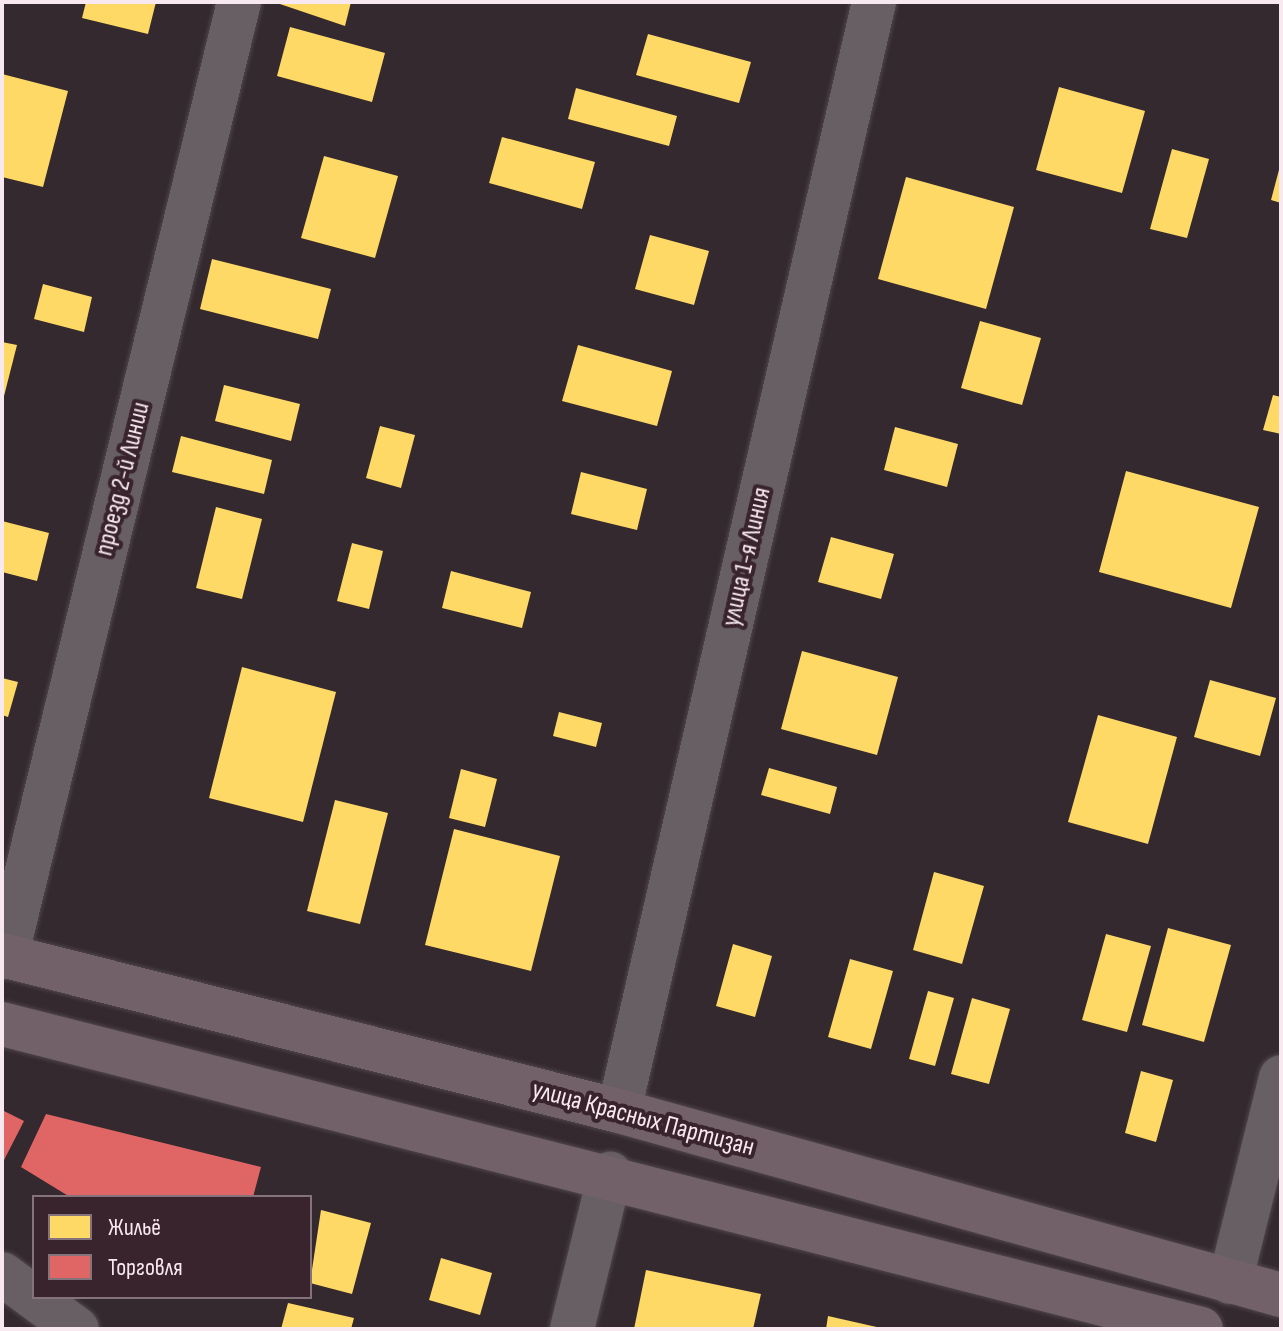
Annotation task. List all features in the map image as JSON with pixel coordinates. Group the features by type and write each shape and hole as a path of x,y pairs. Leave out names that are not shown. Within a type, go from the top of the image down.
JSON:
{"highway":[{"name":"улица Красных Партизан","path":"4,956 619,1111 1281,1295"},
{"path":"2,1024 610,1174 1201,1329"}],"street":[{"name":"проезд 2-й Линии","path":"4,956 239,2"},
{"name":"улица 1-я Линия","path":"619,1111 874,2"},
{"path":"1230,1282 1281,1077"},
{"path":"572,1329 610,1174"},
{"path":"2,1274 32,1296"},
{"path":"36,1299 77,1329"}],"building: Жильё":[{"path":"86,2 156,2 148,34 82,18"},
{"path":"274,2 351,2 345,26"},
{"path":"290,27 385,53 372,102 277,76"},
{"path":"648,34 751,62 739,103 636,75"},
{"path":"2,74 68,91 43,187 2,177"},
{"path":"1059,87 1145,111 1122,193 1036,170"},
{"path":"576,88 677,116 669,146 568,119"},
{"path":"502,137 595,162 582,209 489,183"},
{"path":"1172,149 1209,159 1187,238 1150,229"},
{"path":"324,156 398,176 375,258 301,238"},
{"path":"1281,166 1281,203 1271,200"},
{"path":"906,177 1014,207 986,309 878,279"},
{"path":"650,235 709,251 694,305 635,289"},
{"path":"212,259 331,289 318,339 200,309"},
{"path":"43,284 92,297 84,332 34,319"},
{"path":"980,321 1041,338 1022,405 961,388"},
{"path":"2,342 17,345 3,400 2,400"},
{"path":"578,345 672,371 657,426 562,401"},
{"path":"224,385 300,404 291,441 215,421"},
{"path":"1273,395 1281,397 1281,434 1263,430"},
{"path":"380,426 415,435 401,488 366,478"},
{"path":"895,427 958,444 947,487 884,470"},
{"path":"181,436 272,460 264,494 172,472"},
{"path":"1126,471 1259,507 1231,608 1099,572"},
{"path":"581,472 647,489 637,530 571,514"},
{"path":"216,507 262,519 242,599 196,588"},
{"path":"2,521 49,533 37,581 2,572"},
{"path":"831,537 894,554 881,599 818,582"},
{"path":"352,543 383,551 369,609 337,601"},
{"path":"451,571 531,592 522,628 442,608"},
{"path":"802,651 898,677 877,755 781,729"},
{"path":"242,667 336,692 303,822 209,798"},
{"path":"2,678 18,682 8,717 2,715"},
{"path":"1210,680 1276,698 1260,756 1194,737"},
{"path":"559,712 602,723 596,747 553,736"},
{"path":"1098,715 1177,737 1148,844 1068,822"},
{"path":"769,768 837,787 830,814 761,795"},
{"path":"461,769 497,779 485,827 449,818"},
{"path":"335,800 388,813 360,924 307,911"},
{"path":"454,829 560,856 531,971 425,945"},
{"path":"934,872 984,886 962,964 913,950"},
{"path":"1168,928 1231,945 1204,1042 1142,1025"},
{"path":"1106,934 1151,946 1127,1032 1082,1020"},
{"path":"733,944 772,956 755,1017 716,1006"},
{"path":"850,959 893,971 871,1049 828,1037"},
{"path":"928,991 954,998 935,1066 909,1059"},
{"path":"972,998 1010,1009 989,1084 951,1074"},
{"path":"1141,1071 1173,1080 1156,1142 1125,1133"},
{"path":"321,1210 371,1223 352,1294 312,1284"},
{"path":"441,1258 492,1273 480,1315 429,1300"},
{"path":"646,1270 761,1294 753,1329 634,1329"},
{"path":"288,1303 354,1318 351,1329 281,1329"},
{"path":"828,1316 881,1328 881,1329 826,1329"}],"building: Торговля":[{"path":"2,1110 24,1121 2,1164"},
{"path":"46,1114 261,1167 254,1195 67,1195 21,1167"}]}
